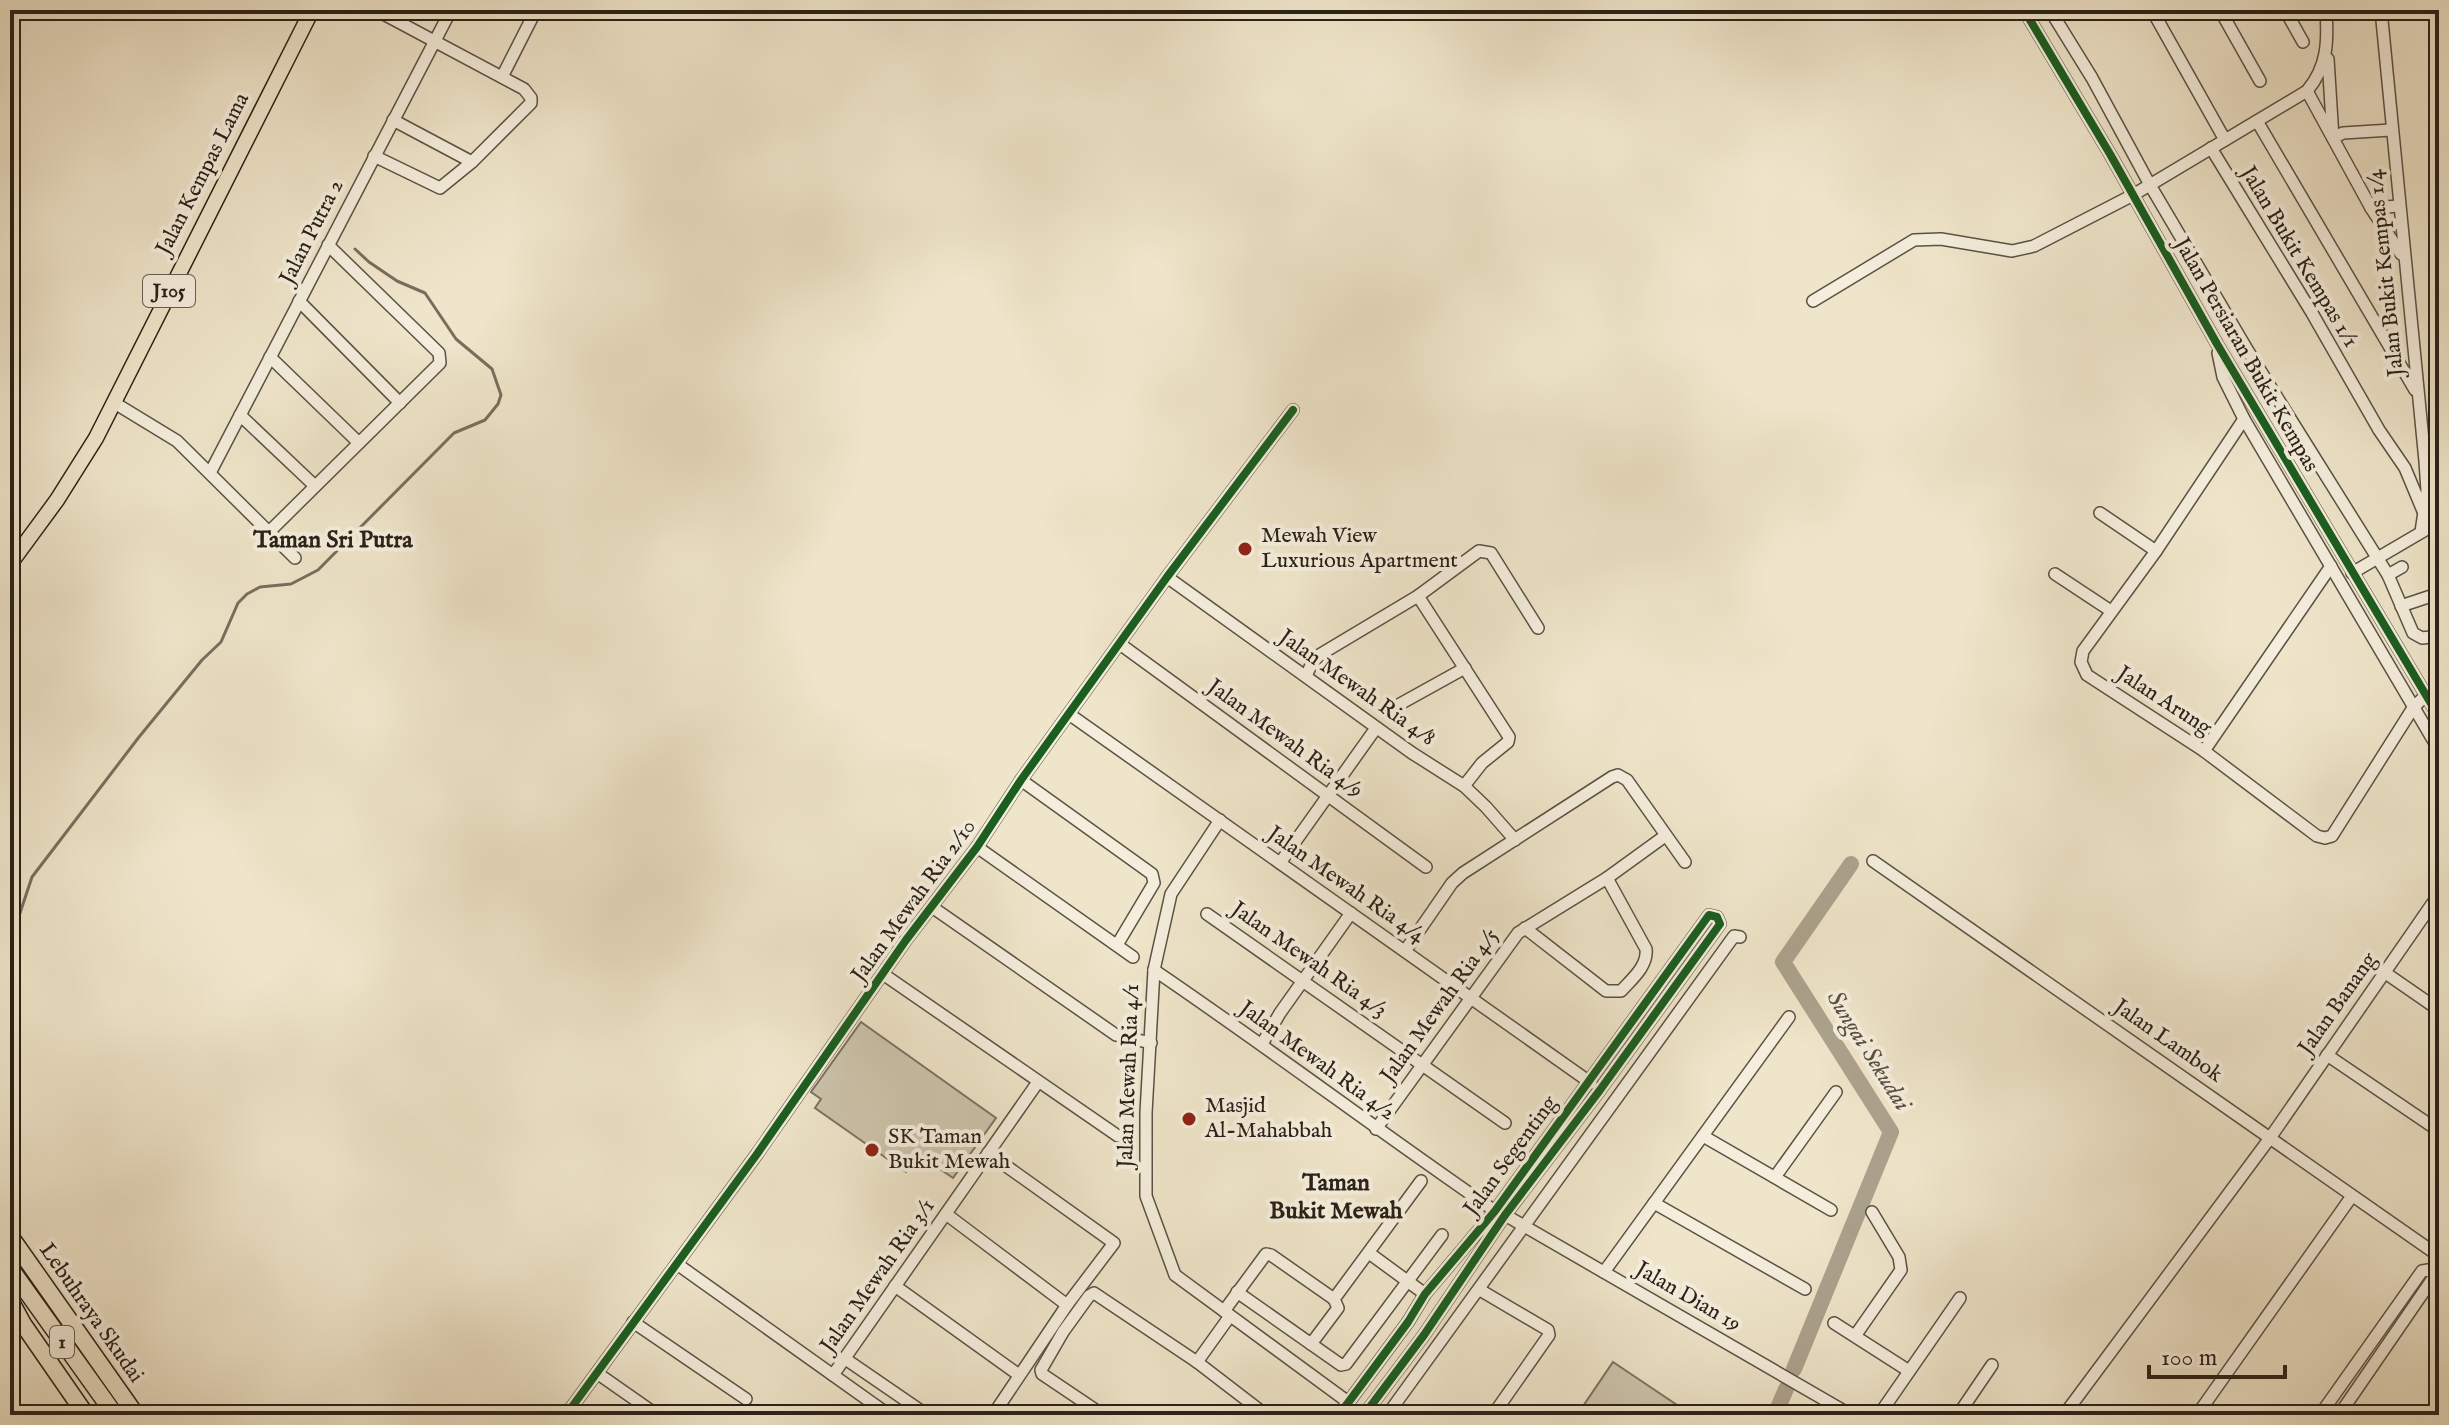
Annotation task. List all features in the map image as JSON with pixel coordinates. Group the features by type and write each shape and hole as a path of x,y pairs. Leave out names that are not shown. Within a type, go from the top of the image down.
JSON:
{"highway":[{"name":"Lebuhraya Skudai","path":"10,1236 136,1415"},
{"name":"Lebuhraya Skudai","path":"10,1268 115,1415"},
{"path":"10,1300 86,1415"}],"main road":[{"name":"Jalan Kempas Lama","path":"10,564 57,500 96,438 312,10"},
{"path":"296,38 319,10"}],"street":[{"path":"374,156 436,189 443,187 531,103 524,89 376,10"},
{"name":"Jalan Putra 2","path":"210,473 451,10"},
{"path":"502,77 536,10"},
{"name":"Jalan Persiaran Bukit Kempas","path":"2024,10 2217,344 2439,717"},
{"path":"2050,10 2317,466 2388,575 2413,633 2422,638 2439,636"},
{"path":"2152,10 2225,140"},
{"path":"2220,10 2260,81"},
{"path":"2285,10 2303,42"},
{"path":"2326,10 2333,138"},
{"name":"Jalan Bukit Kempas 1/4","path":"2381,10 2425,461 2427,491 2421,532"},
{"path":"1813,301 1914,240 1941,239 2012,251 2034,246 2133,195 2307,91 2321,71 2327,49"},
{"path":"2307,91 2371,208 2403,258"},
{"path":"393,120 472,162"},
{"path":"2257,121 2419,397"},
{"path":"2333,138 2343,133 2391,130"},
{"name":"Jalan Bukit Kempas 1/1","path":"2211,148 2379,430 2405,468 2423,511"},
{"path":"2371,208 2399,206"},
{"path":"270,531 400,403 440,358 328,245"},
{"path":"299,301 400,403"},
{"path":"2390,345 2413,342"},
{"path":"2217,344 2223,377 2244,419 2439,750"},
{"path":"270,357 359,443"},
{"path":"113,402 177,441 295,558"},
{"name":"Jalan Mewah Ria 2/10","path":"566,1415 977,847 1021,780 1167,577 1293,410"},
{"path":"240,415 315,486"},
{"name":"Jalan Arung","path":"2244,419 2156,551 2083,651 2081,662 2087,675 2204,751 2317,836 2325,838 2332,836 2413,708 2426,695"},
{"path":"2405,468 2425,461"},
{"path":"2100,513 2156,551"},
{"path":"2352,573 2439,522"},
{"path":"1306,676 1313,661 1321,654 1418,596 1483,551 1491,553 1538,628"},
{"path":"2204,751 2331,566"},
{"path":"2388,575 2402,567"},
{"path":"2055,574 2111,611"},
{"name":"Jalan Mewah Ria 4/8","path":"1167,577 1376,728 1464,786 1515,840"},
{"path":"2401,606 2434,595"},
{"path":"1418,596 1509,737 1508,742 1482,763 1464,786"},
{"name":"Jalan Mewah Ria 4/9","path":"1120,644 1426,867"},
{"path":"1400,704 1465,668"},
{"name":"Jalan Mewah Ria 4/4","path":"1069,714 1600,1090"},
{"path":"1280,863 1376,728"},
{"path":"1405,951 1452,883 1618,775 1627,780 1685,862"},
{"path":"1021,780 1152,874 1154,883 1117,945"},
{"name":"Jalan Mewah Ria 4/1","path":"1220,820 1171,894 1154,970 1146,1113 1146,1196 1175,1275 1348,1402"},
{"name":"Jalan Mewah Ria 4/5","path":"1376,1129 1518,933 1607,878 1665,836"},
{"path":"977,847 1133,957"},
{"name":"Jalan Lambok","path":"1873,861 2439,1256"},
{"path":"1525,928 1606,991 1621,991 1645,962 1647,955 1607,878"},
{"name":"Jalan Banang","path":"2064,1415 2270,1138 2439,894"},
{"path":"932,907 1116,1035 1151,1043"},
{"path":"1262,1044 1351,913"},
{"name":"Jalan Mewah Ria 4/3","path":"1207,914 1505,1123"},
{"name":"Jalan Segenting","path":"1339,1415 1425,1294 1500,1213 1600,1090 1720,924 1717,917 1709,915 1588,1081 1500,1213 1427,1329 1364,1415"},
{"path":"1388,1414 1734,936 1740,937"},
{"name":"Jalan Mewah Ria 4/2","path":"1154,970 1262,1044 1376,1129 1500,1213"},
{"path":"2384,972 2439,1010"},
{"path":"883,974 1118,1136"},
{"path":"1604,1272 1789,1017"},
{"path":"2327,1055 2439,1131"},
{"name":"Jalan Mewah Ria 3/1","path":"833,1375 1038,1082"},
{"path":"1775,1177 1836,1092"},
{"path":"1703,1136 1831,1210"},
{"path":"988,1153 1114,1243 1067,1305 993,1415"},
{"path":"1334,1299 1421,1181"},
{"path":"2197,1415 2352,1196"},
{"path":"1654,1203 1805,1289"},
{"path":"1855,1336 1901,1270 1899,1257 1872,1212"},
{"name":"Jalan Dian 19","path":"1500,1213 1851,1415"},
{"path":"946,1214 1067,1305"},
{"path":"1237,1292 1341,1365 1349,1362 1442,1235"},
{"path":"1369,1253 1425,1294"},
{"path":"1197,1362 1237,1292 1266,1254 1334,1299 1338,1308 1311,1344"},
{"path":"677,1264 889,1415"},
{"path":"2320,1415 2422,1271 2438,1272 2339,1415"},
{"path":"895,1286 1019,1375"},
{"path":"1480,1290 1548,1330 1549,1335 1493,1415"},
{"path":"1103,1415 1042,1374 1042,1367 1063,1332 1094,1293 1197,1362 1266,1415"},
{"path":"1879,1415 1960,1298"},
{"path":"633,1322 746,1399"},
{"path":"1408,1322 1410,1335 1417,1337 1427,1329"},
{"path":"1834,1323 1909,1371"},
{"path":"844,1358 927,1415"},
{"path":"1375,1365 1387,1360 1392,1362 1395,1365 1392,1379"},
{"path":"1958,1415 1992,1365"},
{"path":"597,1373 657,1415"}],"shaded area":[{"path":"861,1022 996,1118 953,1178 919,1155 906,1172 815,1108 821,1099 811,1092"},
{"path":"1613,1362 1692,1415 1577,1415"}],"waterway":[{"path":"10,950 32,877 139,737 202,660 221,642 238,603 260,587 291,584 318,570 454,433 485,420 498,404 501,395 492,369 456,339 425,293 397,281 355,249"},
{"name":"Sungai Sekudai","path":"1794,1369 1891,1132 1783,962 1851,864"},
{"name":"Sungai Sekudai","path":"1775,1415 1786,1389"}],"cycle path":[{"path":"2024,10 2110,154 2217,344 2439,717"},
{"path":"566,1415 757,1154 906,940 977,847 1021,780 1167,577 1293,410"},
{"path":"1339,1415 1425,1294 1495,1211 1709,915 1717,917 1720,924 1505,1215 1424,1335 1364,1415"}],"place":[{"name":"Mewah View Luxurious Apartment","path":"1245,549"},
{"name":"Masjid Al-Mahabbah","path":"1189,1119"},
{"name":"SK Taman Bukit Mewah","path":"872,1150"}],"district":[{"name":"Taman Sri Putra","path":"333,540"},
{"name":"Taman Bukit Mewah","path":"1336,1197"}]}
